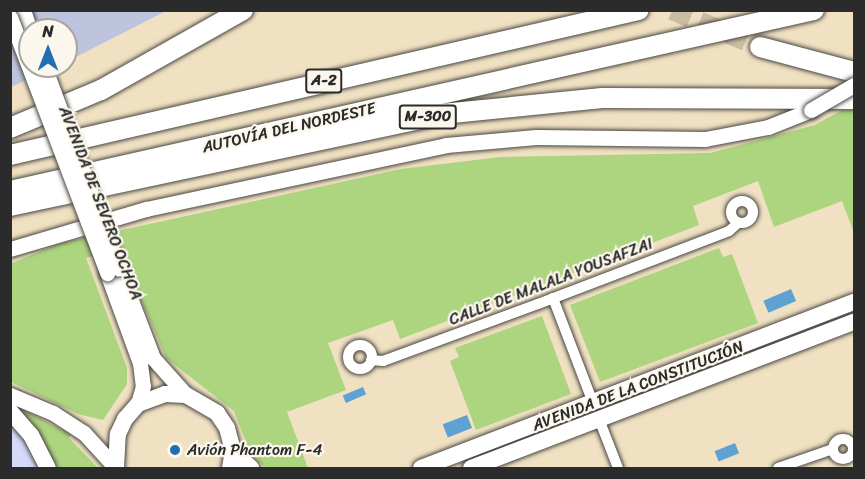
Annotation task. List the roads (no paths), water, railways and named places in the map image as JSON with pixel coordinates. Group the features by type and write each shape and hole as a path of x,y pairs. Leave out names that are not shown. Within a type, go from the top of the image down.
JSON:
{"highway":[{"path":"10,128 101,90 243,10"},
{"name":"A-2","path":"10,155 639,10"},
{"name":"AUTOVÍA DEL NORDESTE","path":"10,190 814,10"},
{"path":"760,47 855,72"},
{"name":"M-300","path":"10,206 442,114 602,98 855,99"}],"main road":[{"name":"AVENIDA DE LA CONSTITUCIÓN","path":"421,468 855,302"},
{"name":"AVENIDA DE LA CONSTITUCIÓN","path":"471,468 855,322"},
{"path":"116,468 118,434 138,404 165,394 186,395 217,413 227,428 233,451 230,468"},
{"path":"10,411 31,435 48,468"},
{"path":"233,451 252,468"}],"street":[{"name":"AVENIDA DE SEVERO OCHOA","path":"10,17 113,271 153,358 186,395"},
{"name":"AVENIDA DE SEVERO OCHOA","path":"48,78 113,271 140,363 143,386 138,404"},
{"path":"10,249 146,209 446,145 536,137 705,139 768,127 811,110 855,85"},
{"name":"CALLE DE MALALA YOUSAFZAI","path":"371,360 382,361 553,298 729,231 738,223"},
{"path":"553,298 593,403"},
{"path":"10,395 53,413 84,433 116,468"},
{"path":"599,419 618,468"},
{"path":"778,468 833,449"}],"water":[{"path":"791,289 796,301 768,313 763,301"},
{"path":"363,387 366,394 346,403 343,396"},
{"path":"467,415 472,428 448,437 443,424"},
{"path":"735,443 739,453 719,461 715,451"}],"tunnel":[{"path":"672,10 760,47"}],"place":[{"name":"Avión Phantom F-4","path":"175,450"}]}
